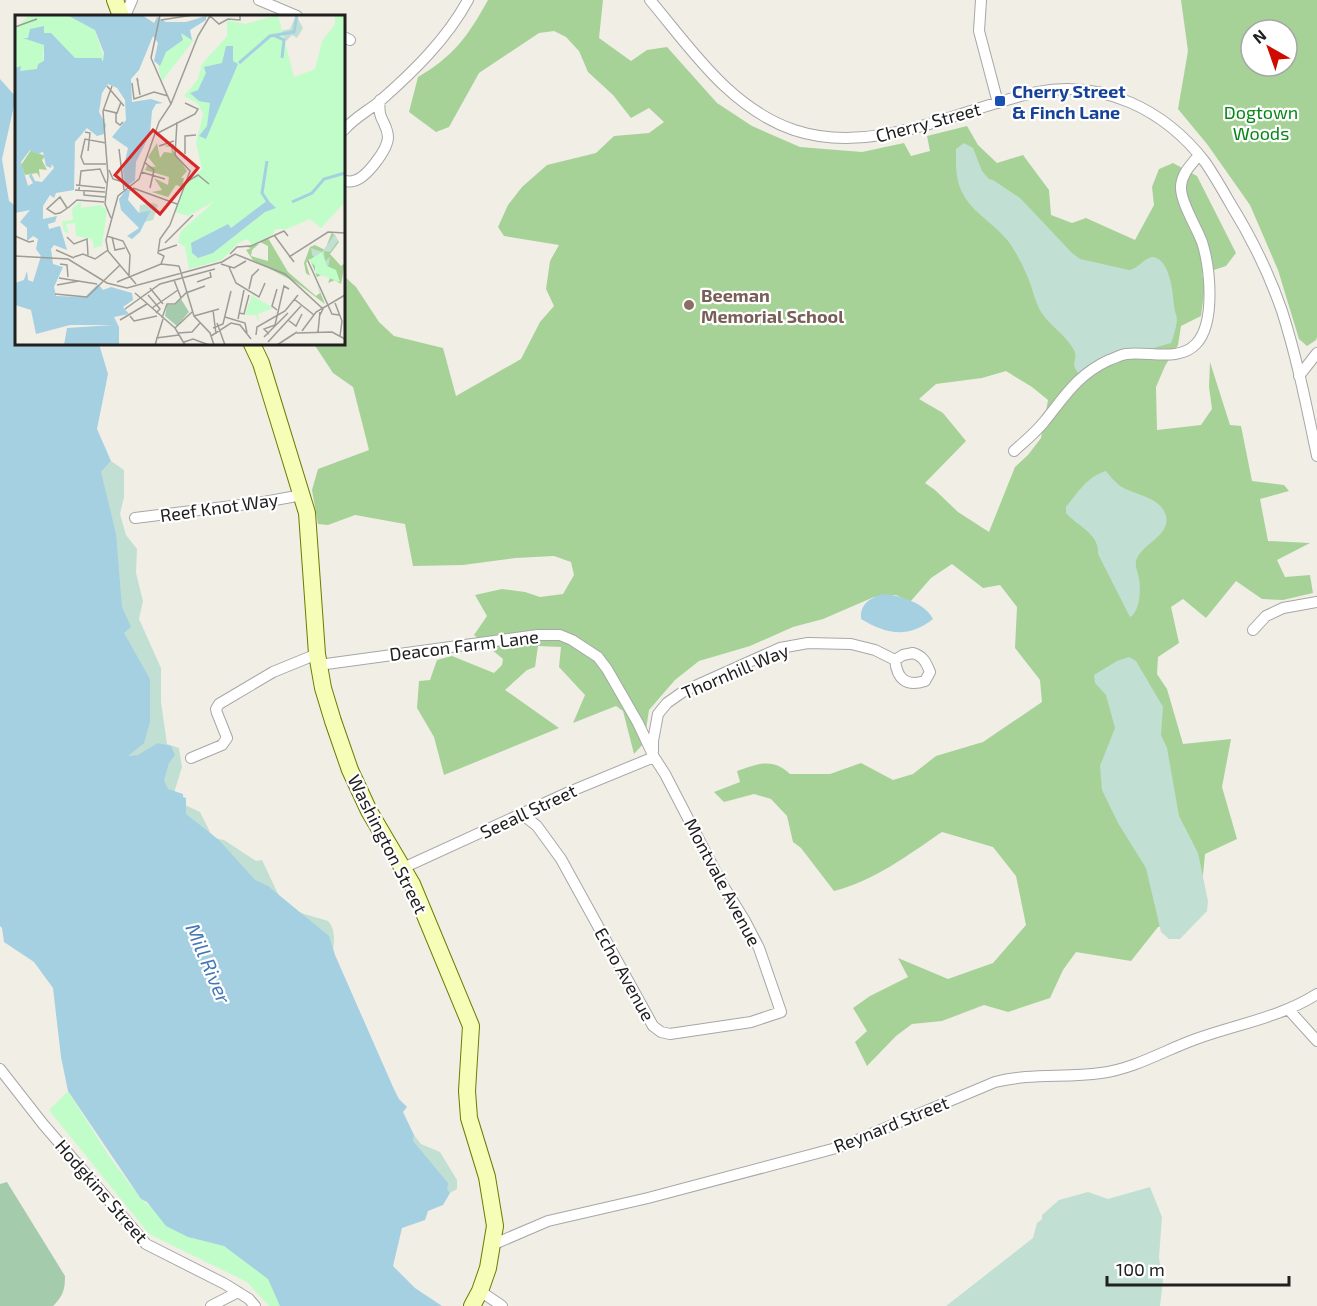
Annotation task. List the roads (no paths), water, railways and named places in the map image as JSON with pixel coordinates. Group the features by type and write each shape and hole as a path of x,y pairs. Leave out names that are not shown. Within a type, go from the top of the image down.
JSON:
{"main road":[{"path":"115,0 122,15"},
{"name":"Washington Street","path":"252,345 261,363 307,513 318,659 323,688 350,770 369,811 412,884 471,1026 467,1091 469,1118 488,1177 495,1226 488,1268 476,1299"}],"street":[{"path":"124,15 132,0"},
{"path":"259,0 295,15"},
{"path":"345,129 350,122 380,100 441,39 468,0"},
{"name":"Cherry Street","path":"650,0 724,88 757,113 773,122 796,130 837,138 864,138 896,132 1038,92 1095,90 1126,99 1152,113 1173,128 1199,155 1249,233 1282,311 1317,456"},
{"path":"981,0 980,32 998,103"},
{"path":"270,5 273,15"},
{"path":"345,181 354,182 363,176 384,149 388,138 385,125 378,113 380,100"},
{"path":"1014,451 1043,424 1074,383 1095,368 1123,354 1183,353 1196,344 1204,332 1208,321 1207,273 1202,243 1181,189 1183,176 1199,155"},
{"path":"1299,376 1317,353"},
{"name":"Reef Knot Way","path":"135,518 302,495"},
{"path":"1253,630 1266,616 1283,608 1317,602"},
{"name":"Deacon Farm Lane","path":"192,758 222,745 228,738 217,713 216,709 219,704 273,672 318,659 538,635 560,635 585,647 598,657 638,723 654,757"},
{"name":"Thornhill Way","path":"654,757 653,741 658,714 667,703 684,691 780,648 808,643 841,643 875,650 896,660"},
{"name":"Seeall Street","path":"403,868 569,792 654,757"},
{"name":"Montvale Avenue","path":"654,757 759,948 781,1012"},
{"name":"Echo Avenue","path":"522,814 537,826 561,859 653,1026 670,1034 751,1022 781,1012"},
{"name":"Reynard Street","path":"492,1245 548,1221 648,1198 840,1147 995,1082 1014,1077 1077,1075 1123,1068 1200,1037 1289,1010 1317,994"},
{"path":"1289,1010 1317,1041"},
{"name":"Hodgkins Street","path":"0,1069 136,1235 146,1244 238,1292 255,1306"},
{"path":"211,1306 238,1292"},
{"path":"476,1299 502,1306"}],"water":[{"name":"Mill River","path":"0,79 15,96 2,159 9,201 15,205 15,345 99,345 108,374 97,429 111,461 101,472 116,534 122,607 131,627 124,633 150,679 150,722 144,743 128,756 138,755 158,743 171,746 175,755 169,763 164,780 168,789 183,794 186,798 186,814 219,840 255,880 268,886 329,936 335,955 393,1087 399,1099 407,1107 403,1112 414,1135 413,1141 448,1183 447,1189 450,1193 443,1205 428,1211 425,1220 402,1228 393,1266 415,1288 442,1306 280,1306 268,1279 224,1246 188,1237 166,1226 147,1202 141,1199 68,1091 61,1057 53,988 34,962 4,942 0,926"},
{"path":"882,594 896,596 918,604 933,619 915,630 897,632 879,628 861,619 862,609 866,603"}],"place":[{"name":"Cherry Street & Finch Lane","path":"1000,101"},
{"name":"Beeman Memorial School","path":"689,305"}],"park label":[{"name":"Dogtown Woods","path":"1261,122"}]}
